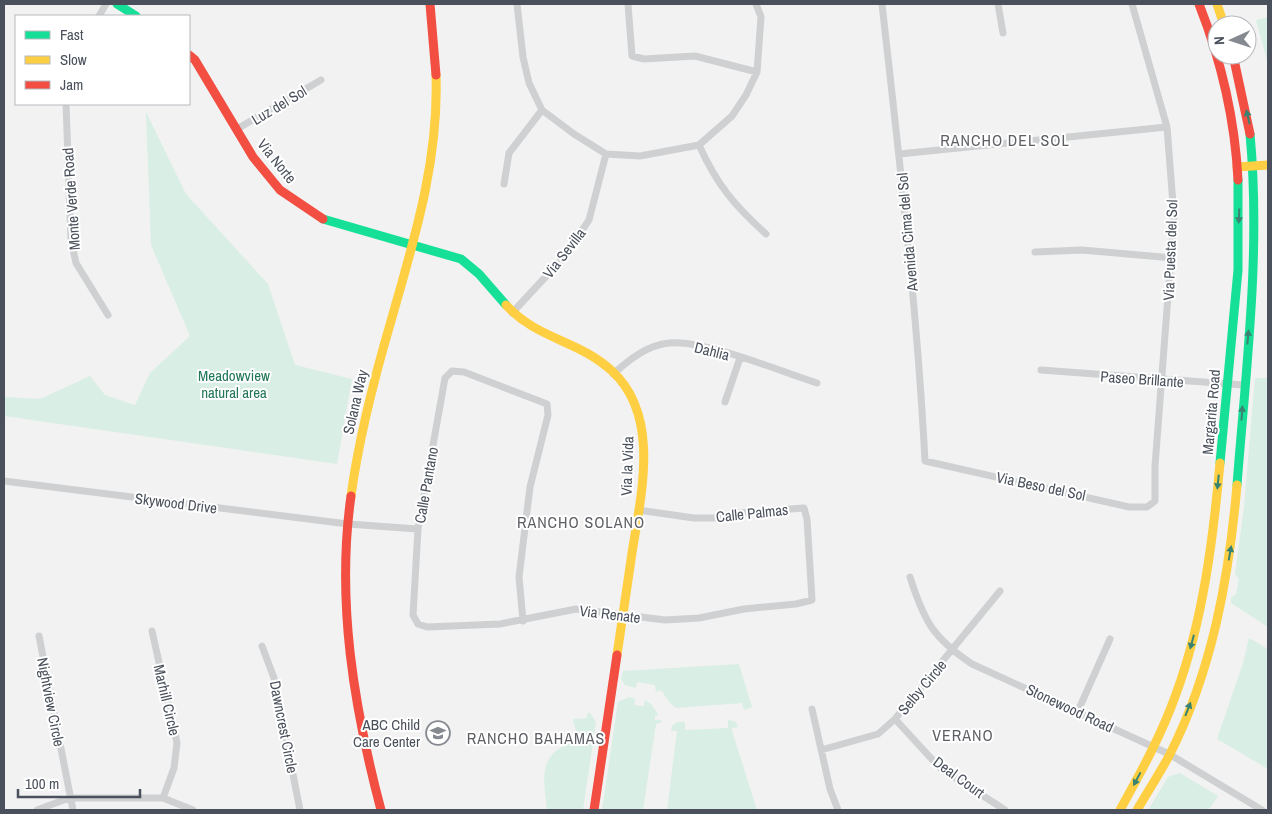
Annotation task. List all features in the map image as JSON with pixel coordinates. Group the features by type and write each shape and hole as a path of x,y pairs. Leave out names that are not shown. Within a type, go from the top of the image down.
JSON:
{"street":[{"path":"100,15 106,4"},
{"path":"117,4 134,15"},
{"name":"Solana Way","path":"381,810 361,734 352,673 346,578 348,524 356,460 374,378 413,243 430,170 436,125 437,71 430,4"},
{"path":"517,4 522,57 529,83 542,110 574,134 606,154 640,156 699,145 732,116 746,95 757,72 761,17 756,4"},
{"path":"628,4 632,56 644,59 695,56 757,72"},
{"name":"Avenida Cima del Sol","path":"882,4 899,154 921,383 925,461"},
{"path":"998,4 1003,33"},
{"name":"Via Puesta del Sol","path":"1132,4 1167,127 1174,217 1161,381 1155,501"},
{"name":"Margarita Road","path":"1120,810 1170,714 1183,674 1205,586 1219,480 1238,252 1240,196 1230,115 1220,68 1199,4"},
{"name":"Via Norte","path":"190,56 195,60 253,157 280,190 323,219 413,243"},
{"name":"Margarita Road","path":"1137,810 1169,754 1198,684 1224,583 1231,544 1255,241 1254,166 1250,127 1235,65"},
{"name":"Luz del Sol","path":"237,129 321,80"},
{"name":"Monte Verde Road","path":"66,105 71,240 76,263 108,315"},
{"path":"504,184 509,153 542,110"},
{"path":"899,154 1167,127"},
{"path":"699,145 714,176 737,208 766,234"},
{"name":"Via Sevilla","path":"512,313 564,256 589,220 606,154"},
{"path":"1237,167 1268,165"},
{"name":"Via la Vida","path":"413,243 461,259 474,268 512,313 536,332 574,345 596,358 629,392 640,415 644,450 643,482 594,810"},
{"path":"1035,252 1082,250 1172,258"},
{"name":"Dahlia","path":"613,374 635,355 670,343 707,347 817,383"},
{"path":"725,402 740,358"},
{"name":"Paseo Brillante","path":"1041,370 1161,381 1244,385"},
{"name":"Calle Pantano","path":"413,615 418,529 445,378 452,371 464,372 547,404 548,415 530,488 519,576 523,620"},
{"name":"Via Beso del Sol","path":"925,461 1129,507 1147,507 1155,501"},
{"name":"Skywood Drive","path":"4,481 348,524 418,529"},
{"name":"Calle Palmas","path":"638,510 694,518 714,518 737,513 804,508 807,519 812,600"},
{"name":"Stonewood Road","path":"910,577 920,610 934,633 953,651 972,664 1169,754 1262,810"},
{"name":"Selby Circle","path":"821,750 878,734 895,719 953,651 1000,591"},
{"name":"Via Renate","path":"413,615 418,624 427,627 523,620 576,609 664,620 699,618 744,609 796,604 812,600"},
{"name":"Marhill Circle","path":"152,631 177,743 174,768 163,798"},
{"name":"Nightview Circle","path":"39,636 69,798 73,810"},
{"path":"1078,711 1110,640"},
{"name":"Dawncrest Circle","path":"262,646 274,678 300,810"},
{"path":"812,709 821,750 838,810"},
{"name":"Deal Court","path":"895,719 940,768 1005,810"},
{"path":"37,810 69,798 163,798 193,810"}],"green space":[{"path":"1268,17 1268,64 1257,24 1257,20"},
{"name":"Meadowview natural area","path":"146,112 186,194 268,284 295,365 352,379 337,464 4,416 4,397 40,399 90,376 105,395 135,405 150,373 190,336 151,245"},
{"path":"1255,378 1268,378 1268,627 1231,603 1231,598 1236,594 1239,579 1235,574 1244,507"},
{"path":"1249,638 1268,649 1268,769 1217,739 1243,663"},
{"path":"739,664 752,707 744,710 742,703 676,708 661,690 656,692 655,685 637,682 636,688 625,685 621,679 623,671"},
{"path":"629,697 635,699 634,705 644,706 645,700 649,703 655,709 658,716 655,716 655,720 661,720 662,722 656,724 643,810 602,810 618,702"},
{"path":"587,713 590,713 596,722 583,810 547,810 544,778 548,761 553,753 574,742 576,731 573,719 587,718"},
{"path":"728,720 736,722 738,727 732,728 732,731 757,810 667,810 677,731 671,731 672,726 677,722 685,722 685,730 728,728"},
{"path":"1180,773 1218,796 1210,808 1203,810 1148,810 1168,777"}],"traffic: fast":[{"path":"117,4 134,15"},
{"path":"1237,485 1253,266 1254,222 1250,134"},
{"path":"1220,463 1238,270 1238,180"},
{"path":"323,219 461,259 479,274 506,305"}],"traffic: slow":[{"path":"1217,4 1221,15"},
{"path":"351,496 368,408 423,200 433,138 436,107 436,75"},
{"path":"1237,167 1268,165"},
{"path":"506,305 531,326 599,360 612,371 627,389 637,410 642,433 644,457 643,482 617,655"},
{"path":"1120,810 1158,738 1185,666 1206,580 1220,463"},
{"path":"1137,810 1170,754 1185,722 1208,657 1229,555 1237,485"}],"traffic: jam":[{"path":"430,4 436,75"},
{"path":"1199,4 1226,90 1234,135 1238,180"},
{"path":"190,56 195,60 253,157 280,190 323,219"},
{"path":"1235,65 1250,134"},
{"path":"351,496 347,535 346,575 350,654 363,733 381,810"},
{"path":"594,810 617,655"}],"place":[{"name":"ABC Child Care Center","path":"438,733"}],"district":[{"name":"RANCHO DEL SOL","path":"1005,140"},
{"name":"RANCHO SOLANO","path":"581,522"},
{"name":"VERANO","path":"963,735"},
{"name":"RANCHO BAHAMAS","path":"536,738"}]}
